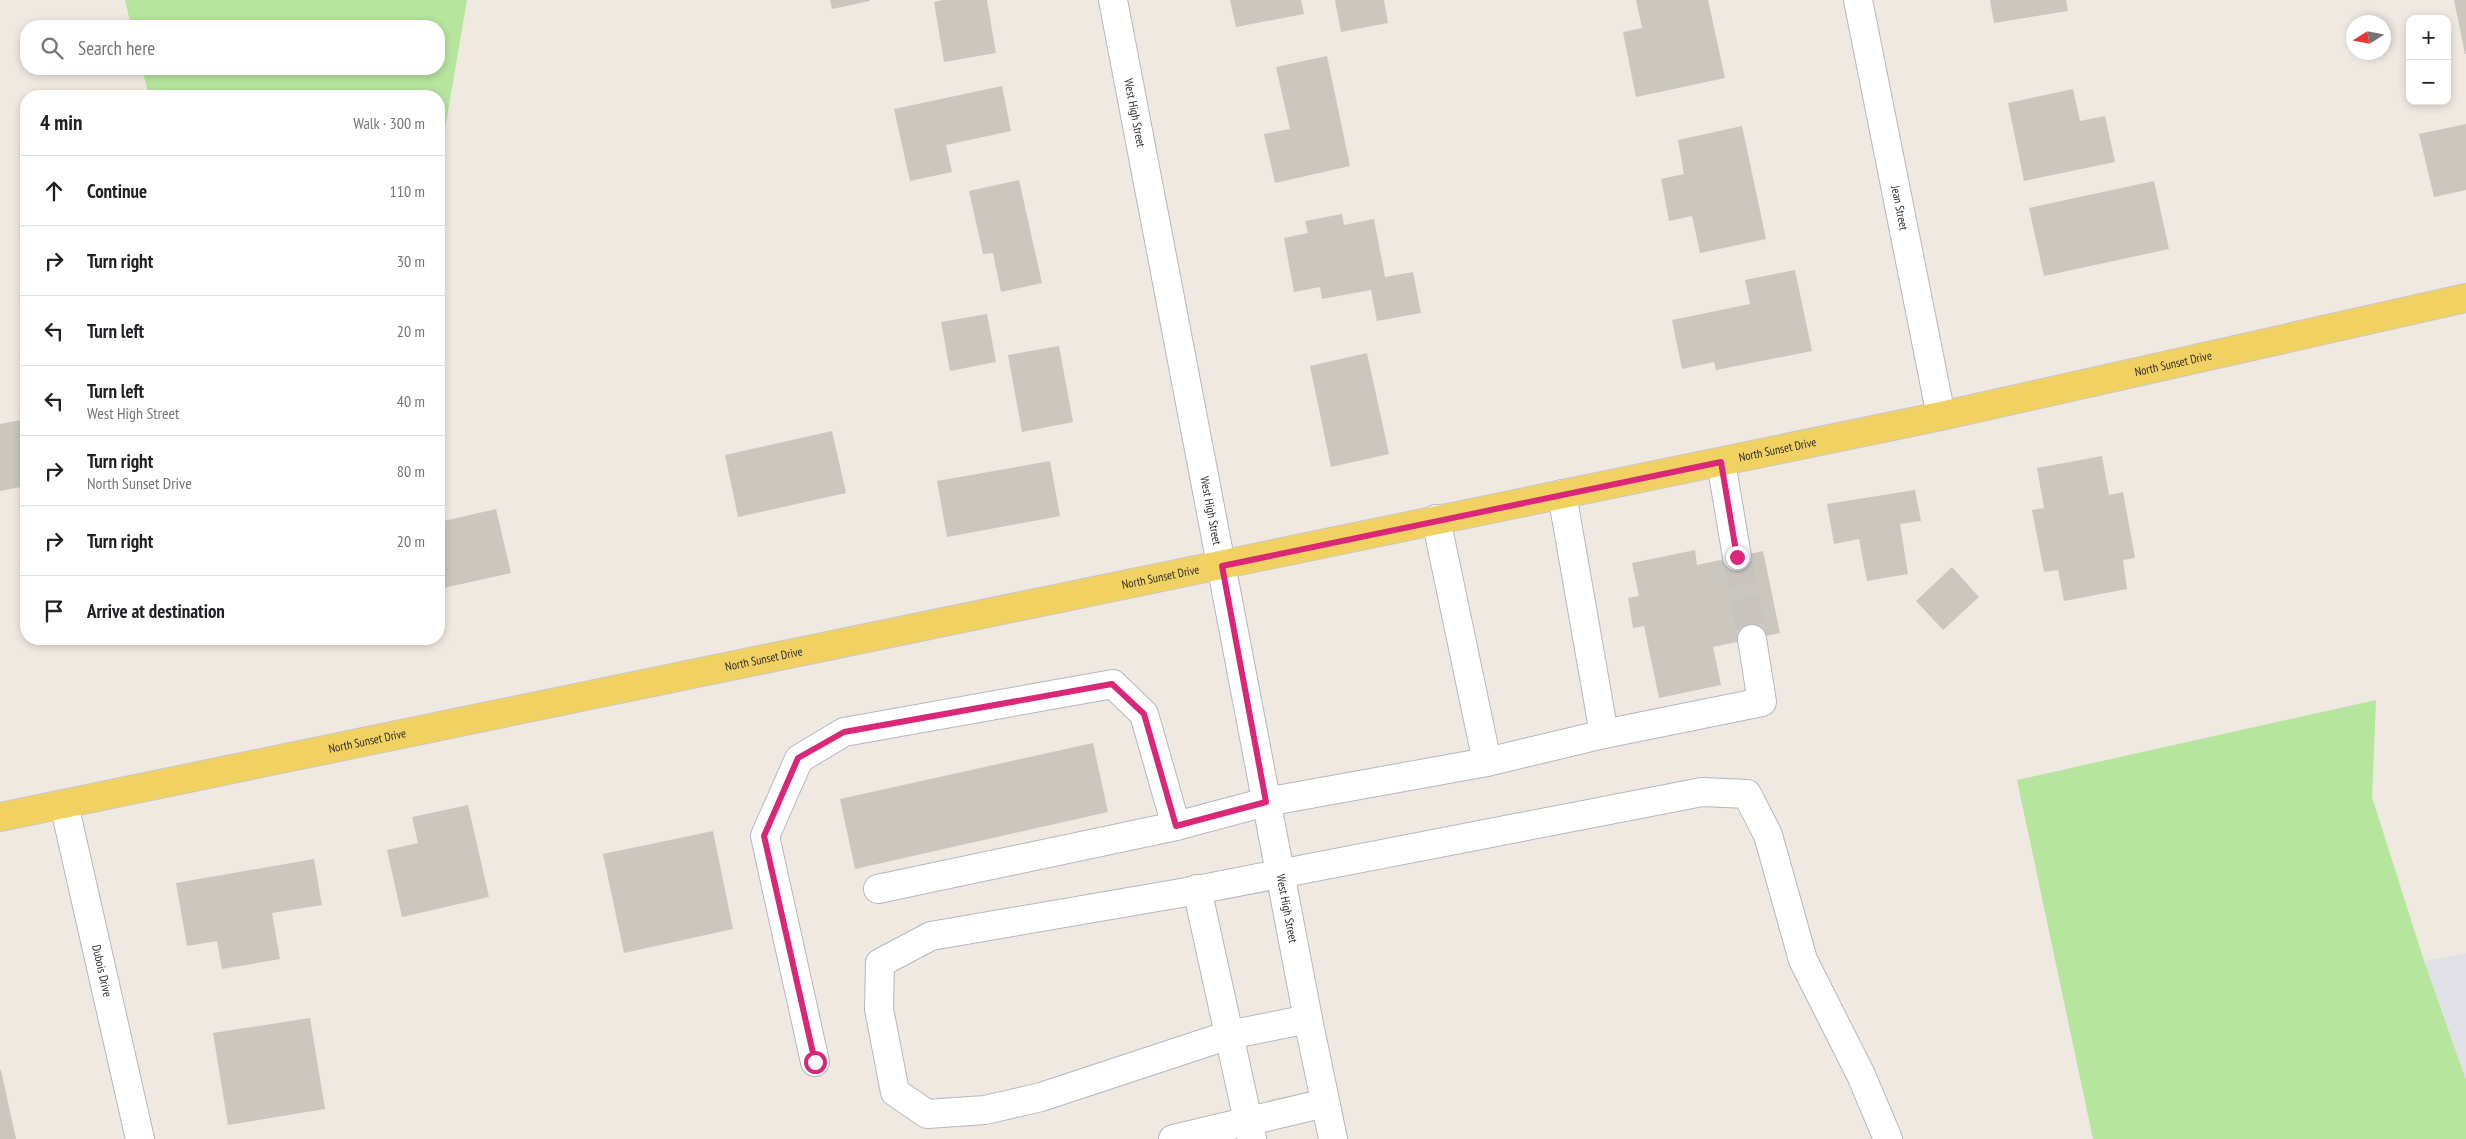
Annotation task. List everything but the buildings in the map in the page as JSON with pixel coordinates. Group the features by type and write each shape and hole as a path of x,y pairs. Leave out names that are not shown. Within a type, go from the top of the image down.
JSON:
{"main road":[{"name":"North Sunset Drive","path":"0,817 1222,566 1436,519 1940,416 2466,298"}],"street":[{"name":"West High Street","path":"1113,0 1266,802 1333,1139"},
{"name":"Jean Street","path":"1858,0 1940,416"},
{"path":"1721,462 1737,557"},
{"path":"1562,494 1604,734"},
{"path":"1436,519 1487,762"},
{"path":"878,889 1176,826 1266,802 1487,762 1604,734 1762,702 1752,638"},
{"path":"815,1062 764,836 798,758 844,732 1112,684 1144,714 1176,826"},
{"path":"1308,1019 1229,1035 1042,1097 986,1110 927,1114 895,1092 879,1009 880,963 931,936 1197,889 1702,792 1748,794 1768,835 1803,960 1861,1075 1888,1139"},
{"name":"Dubois Drive","path":"64,804 140,1139"},
{"path":"1197,889 1250,1130"},
{"path":"1173,1139 1250,1130 1325,1103"}],"shaded area":[{"path":"2466,953 2466,1080 2424,961"}],"green space":[{"path":"125,0 467,0 445,129 445,90 147,90 144,75 445,75 445,20 130,20"},
{"path":"2376,700 2372,797 2424,961 2466,1080 2466,1139 2093,1139 2017,780"}],"tunnel":[{"path":"1737,557 1752,639"}],"route":[{"path":"815,1062 764,836 798,758 844,732 1112,684 1144,714 1176,826 1266,802 1222,566 1436,519 1721,462 1737,557"}]}
